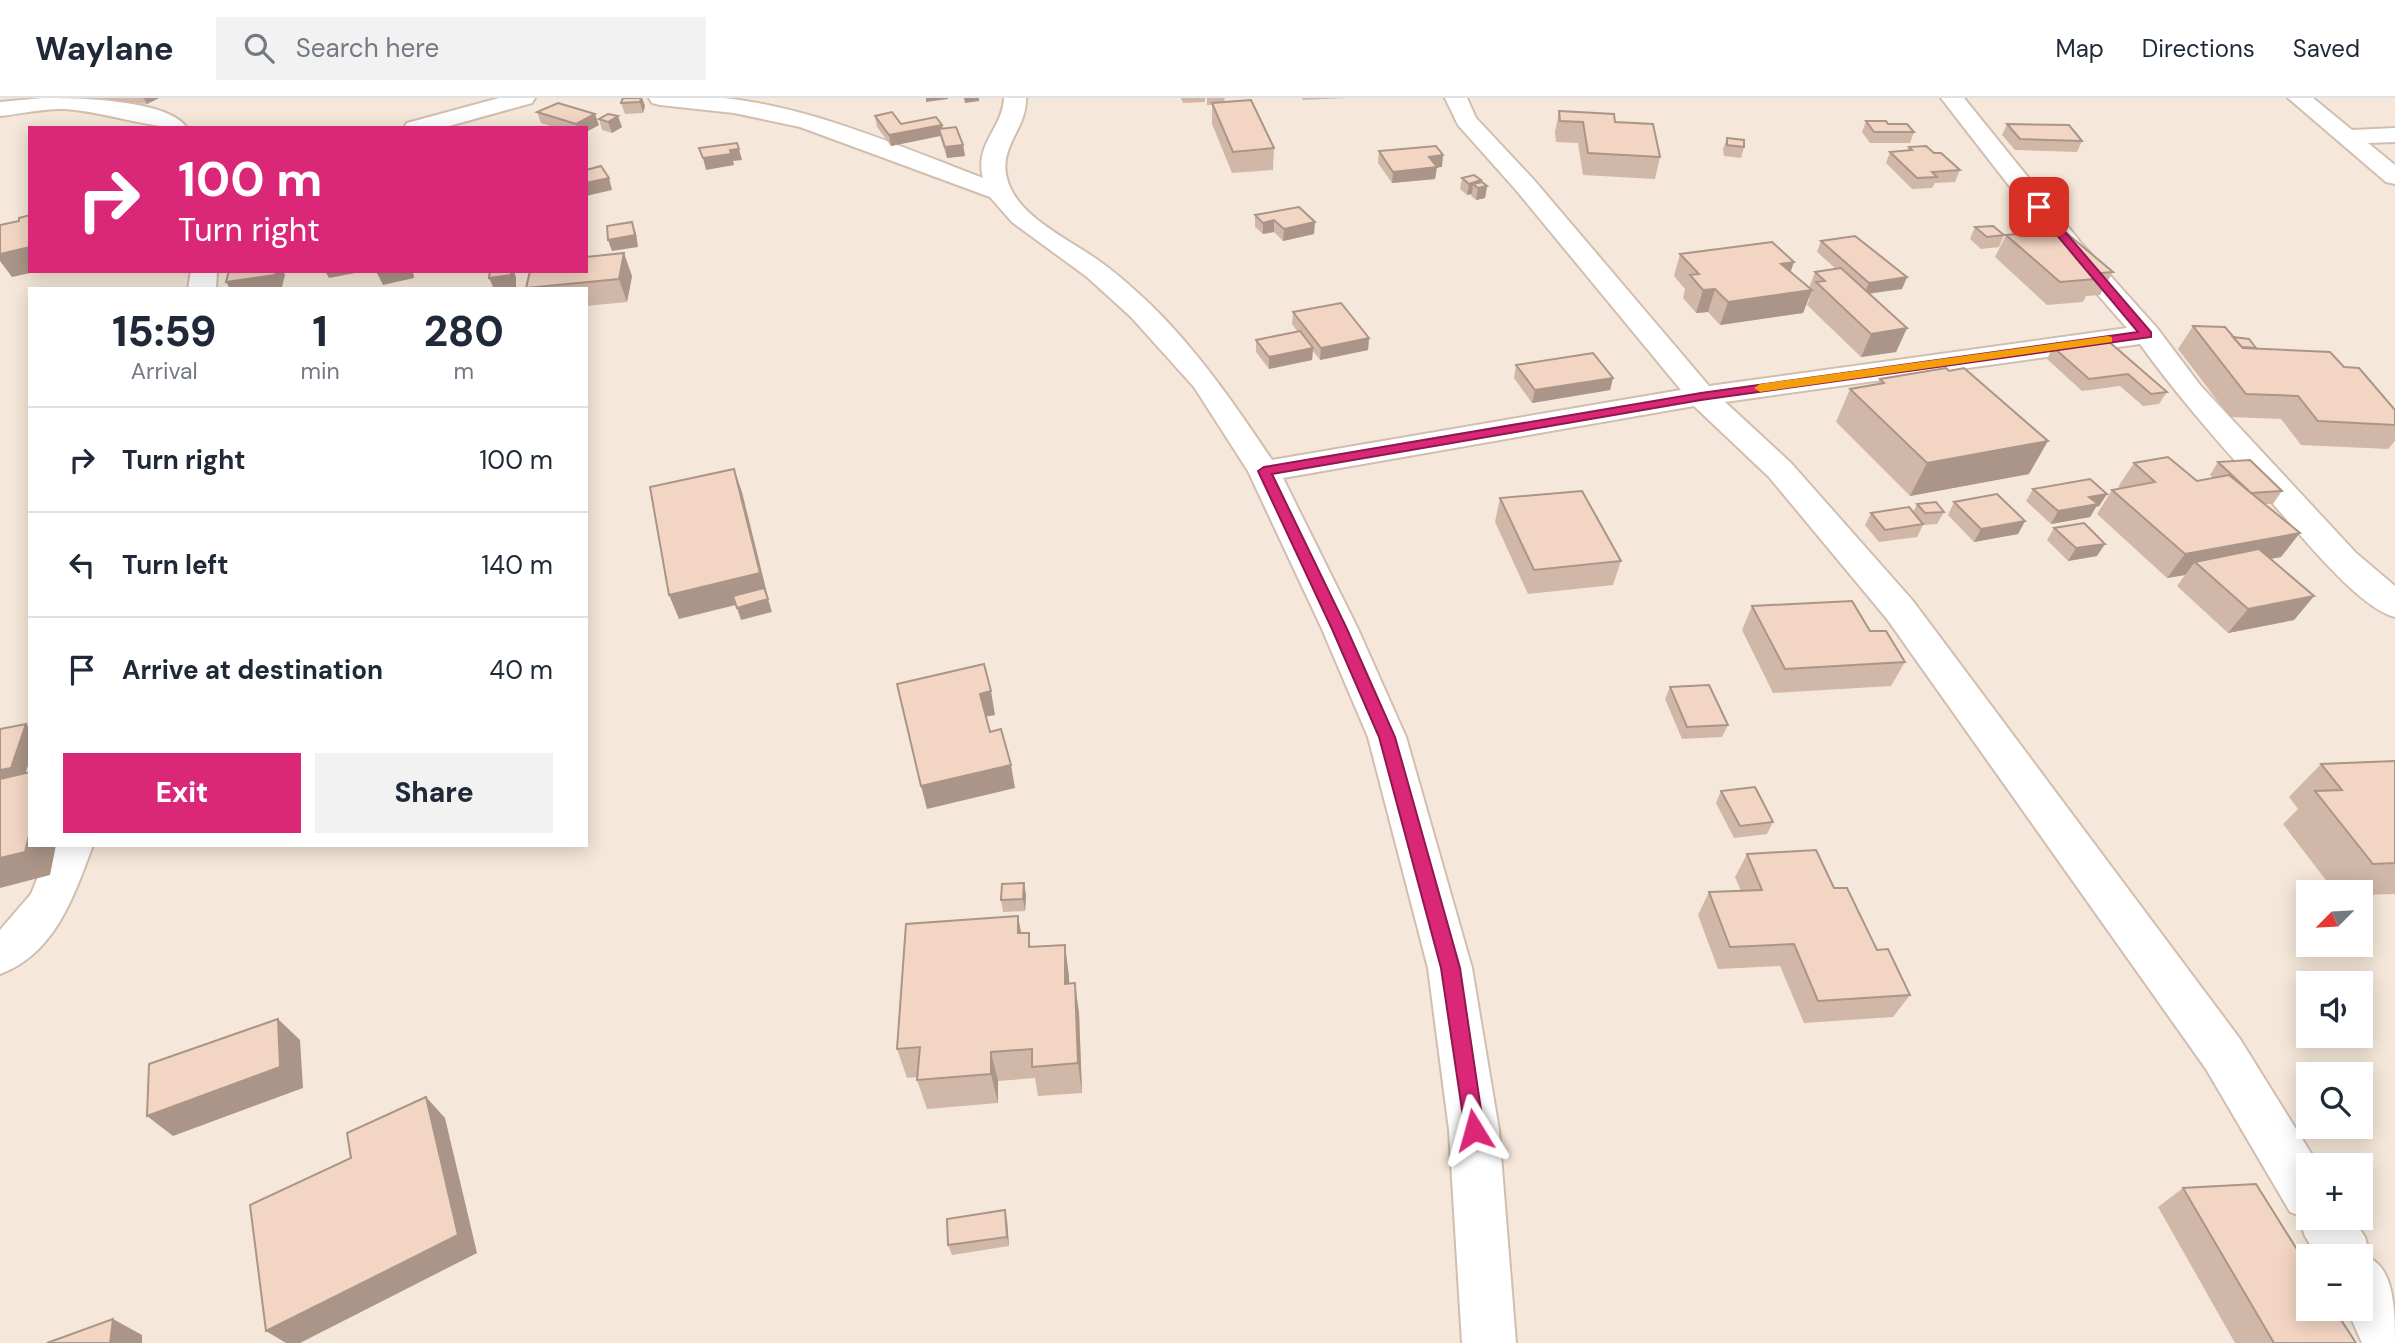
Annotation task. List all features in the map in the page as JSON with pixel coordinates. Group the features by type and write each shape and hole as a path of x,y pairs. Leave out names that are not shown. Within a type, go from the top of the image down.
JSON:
{"street":[{"path":"422,126 524,98"},
{"path":"660,98 731,105 808,122 999,192"},
{"path":"1015,98 1014,107 994,150 993,170 999,192 1021,217 1096,271 1141,310 1205,382 1264,471 1340,629 1387,737 1450,968 1474,1130 1489,1343"},
{"path":"1456,98 1466,120 1525,185 1701,396 1780,470 1900,610 2223,1054 2296,1174"},
{"path":"1952,98 2072,249 2147,334 2189,391 2344,561 2395,605"},
{"path":"2299,98 2350,137 2395,177"},
{"path":"0,109 73,100 75,105 133,113 168,121 174,126"},
{"path":"2350,137 2395,135"},
{"path":"1264,471 1701,396 2147,334"},
{"path":"0,956 24,938 46,912 71,847"},
{"path":"2373,1302 2389,1343"}],"shaded area":[{"path":"0,98 2395,98 2395,1343 0,1343"}],"building":[{"path":"623,98 641,98 640,102 621,103"},
{"path":"1251,100 1274,148 1233,152 1212,103"},
{"path":"558,103 595,114 576,124 537,112"},
{"path":"1559,111 1614,114 1615,122 1653,124 1660,157 1588,153 1583,122 1560,121"},
{"path":"892,112 901,124 936,117 942,125 889,135 875,116"},
{"path":"608,114 618,116 608,122 599,119"},
{"path":"1866,121 1907,124 1914,132 1874,132"},
{"path":"2007,124 2069,125 2082,141 2020,139"},
{"path":"956,127 963,145 945,147 939,129"},
{"path":"1727,138 1744,140 1744,147 1727,145"},
{"path":"737,143 739,149 730,150 731,154 703,158 699,148"},
{"path":"1436,146 1443,155 1429,157 1437,167 1393,172 1379,151"},
{"path":"1926,146 1934,153 1941,153 1960,170 1932,172 1937,177 1917,178 1890,152"},
{"path":"601,166 609,178 588,183 588,169"},
{"path":"1474,175 1481,180 1469,184 1462,178"},
{"path":"1482,182 1487,186 1478,188 1473,184"},
{"path":"1299,207 1315,222 1284,229 1274,220 1263,223 1255,215"},
{"path":"28,216 28,247 0,254 0,225 19,221 19,218"},
{"path":"632,222 635,235 608,240 607,226"},
{"path":"1993,226 2004,235 1987,237 1975,227"},
{"path":"2063,230 2113,272 2090,274 2096,279 2060,282 2006,235"},
{"path":"1855,236 1907,277 1869,283 1821,241"},
{"path":"1772,242 1794,262 1781,264 1812,290 1728,302 1715,289 1703,290 1690,275 1699,274 1680,254"},
{"path":"624,253 619,279 526,287 530,273 588,273 588,257"},
{"path":"1841,268 1907,328 1871,334 1816,282 1825,281 1815,272"},
{"path":"228,273 276,273 275,275 226,282"},
{"path":"490,273 511,273 511,275 489,278"},
{"path":"1341,303 1369,338 1321,348 1293,312"},
{"path":"2193,326 2225,327 2243,348 2330,352 2344,367 2359,368 2395,410 2395,425 2318,421 2298,396 2246,394"},
{"path":"1300,331 1313,348 1269,357 1256,340"},
{"path":"2233,337 2249,339 2256,348 2242,347"},
{"path":"2107,340 2167,392 2151,394 2128,374 2089,379 2053,347"},
{"path":"1593,353 1613,378 1535,390 1516,365"},
{"path":"1946,368 1949,371 1964,368 2048,441 1927,463 1850,389 1884,383 1880,379"},
{"path":"2168,457 2197,481 2229,475 2300,533 2185,554 2112,490 2155,482 2134,463"},
{"path":"2250,460 2282,491 2251,493 2218,462"},
{"path":"734,469 760,573 669,595 650,487"},
{"path":"2090,479 2107,494 2089,497 2098,504 2058,511 2033,489"},
{"path":"1582,491 1621,561 1534,570 1500,498"},
{"path":"1997,494 2025,521 1981,529 1954,502"},
{"path":"1936,502 1944,512 1925,513 1917,504"},
{"path":"1909,507 1923,524 1885,530 1871,513"},
{"path":"2084,523 2105,544 2076,548 2054,528"},
{"path":"2259,549 2314,596 2248,609 2195,562"},
{"path":"764,588 768,599 737,608 733,596"},
{"path":"1852,601 1870,631 1886,631 1905,662 1785,669 1752,606"},
{"path":"984,664 991,691 980,694 990,732 1001,729 1011,765 921,786 897,684"},
{"path":"1709,685 1728,725 1687,727 1670,687"},
{"path":"26,724 11,768 0,770 0,729"},
{"path":"2395,761 2395,863 2373,864 2315,791 2342,790 2321,764"},
{"path":"28,772 28,839 25,852 0,858 0,779"},
{"path":"1755,787 1773,822 1740,826 1721,791"},
{"path":"1816,850 1834,888 1847,888 1877,950 1888,949 1910,995 1818,1001 1794,944 1730,947 1709,892 1762,890 1747,854"},
{"path":"1024,883 1023,899 1001,900 1002,884"},
{"path":"1018,916 1018,933 1029,933 1029,947 1065,945 1065,984 1075,983 1078,1063 1032,1067 1032,1049 991,1052 991,1074 917,1080 920,1047 897,1049 906,924"},
{"path":"278,1019 280,1067 147,1116 149,1064"},
{"path":"426,1097 458,1235 266,1331 250,1205 351,1158 347,1133"},
{"path":"2256,1184 2296,1248 2296,1321 2342,1321 2356,1343 2274,1343 2183,1188"},
{"path":"1005,1210 1007,1237 948,1245 947,1219"},
{"path":"113,1319 110,1343 47,1343"}],"slow traffic":[{"path":"1760,388 2108,339"}],"route":[{"path":"1474,1130 1450,968 1387,737 1340,629 1264,471 1701,396 2147,334 2039,207"}]}
